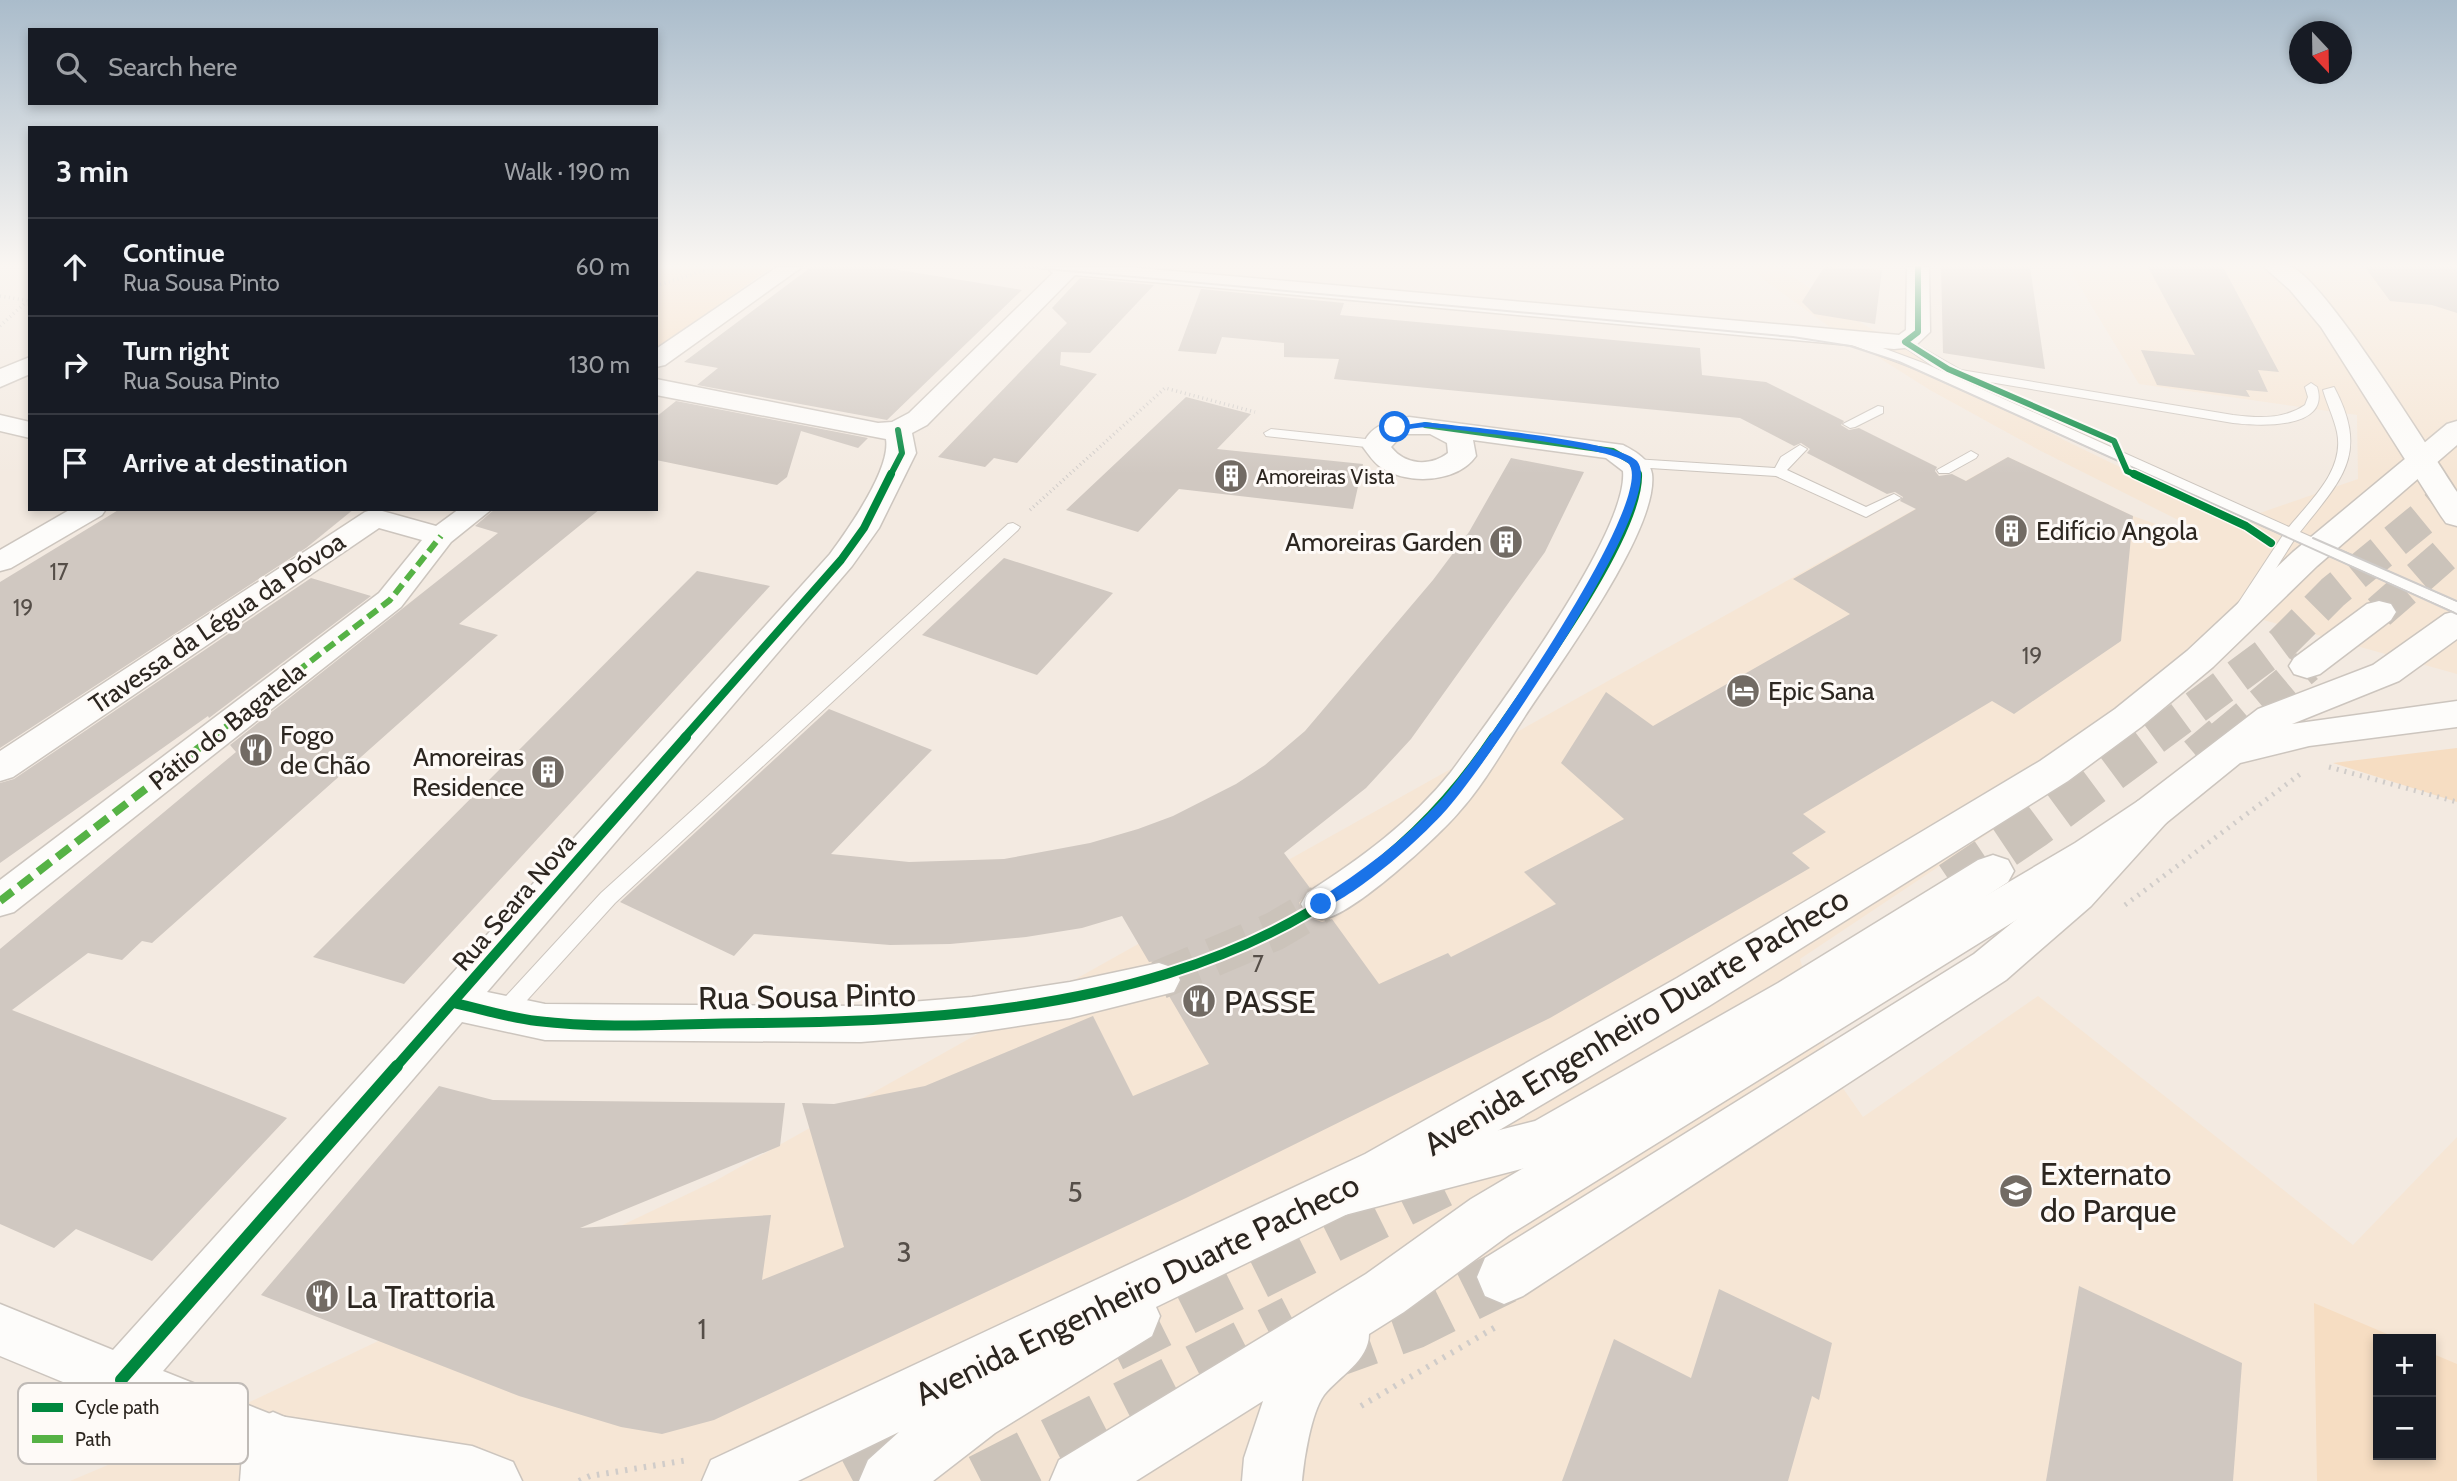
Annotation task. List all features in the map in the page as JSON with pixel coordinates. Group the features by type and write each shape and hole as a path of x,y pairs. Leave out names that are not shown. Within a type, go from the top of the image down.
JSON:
{"main road":[{"path":"2340,336 2457,516"},
{"name":"Avenida Engenheiro Duarte Pacheco","path":"732,1481 1326,1200 1639,1024 2054,771 2128,718 2228,634 2304,541 2420,461 2457,430"},
{"path":"2307,666 2379,612"},
{"path":"1080,1481 1385,1293 1490,1217 2002,908 2152,811 2271,718 2386,673 2457,622"},
{"path":"2227,754 2309,733 2457,714"},
{"path":"1504,1277 1990,967 2063,909 2116,854 2152,811"},
{"path":"889,1481 916,1454 958,1423 1326,1200 1545,1142 1794,997 1993,871"},
{"path":"1272,1481 1274,1458 1299,1380 1385,1293"}],"street":[{"path":"658,359 691,336"},
{"path":"658,387 878,431 898,430 918,419 997,336"},
{"path":"1824,336 1905,341 1912,336"},
{"path":"0,379 28,365"},
{"path":"0,423 28,430"},
{"path":"1321,904 1370,872 1410,840 1447,801 1476,763 1588,595 1614,548 1633,505 1639,476 1634,463 1613,451 1596,447 1493,436 1425,425 1395,427 1378,440 1377,447 1381,455 1401,467 1430,470 1455,463 1477,441 1493,436"},
{"path":"1425,425 1452,433 1460,440 1462,456"},
{"name":"Rua Seara Nova","path":"121,1380 841,561 864,528 902,453 898,430"},
{"path":"0,562 89,511"},
{"path":"441,536 475,511"},
{"name":"Travessa da Légua da Póvoa","path":"0,768 360,513 441,536"},
{"name":"Pátio do Bagatela","path":"0,901 390,600 441,536"},
{"name":"Rua Sousa Pinto","path":"454,1003 545,1023 861,1024 972,1016 1070,1000 1159,980"},
{"path":"0,1330 127,1383"},
{"path":"248,1448 285,1468 472,1473 494,1481"}],"lane":[{"path":"1845,338 1922,367 2457,608"},
{"path":"1905,341 1938,364 1958,373 2232,419 2276,421 2306,412 2314,402 2311,387"},
{"path":"2304,541 2344,458 2344,433 2329,390"},
{"path":"1850,424 1878,410"},
{"path":"1271,433 1366,443 1378,440"},
{"path":"1779,472 1786,460 1800,449"},
{"path":"1944,470 1971,455"},
{"path":"1634,463 1779,472 1866,513 1894,498"},
{"path":"503,1013 608,898 1013,527"}],"path":[{"path":"1013,527 1165,388 1265,414"},
{"path":"2315,762 2457,802"},
{"path":"579,1481 590,1476"}],"shaded area":[{"path":"658,336 675,336 658,349"},
{"path":"1845,336 1883,336 1957,381 2064,440 2234,522 2358,479 2357,415 2139,384 2110,336 2457,336 2457,674 2260,619 2106,747 2013,817 1800,959 1833,1074 1863,1117 2038,996 2353,1245 2457,1137 2457,1481 70,1481 110,1464 248,1464 248,1403 715,1181 2008,457 2133,516 2173,530 2200,531 2039,450 1930,390"},
{"path":"2457,748 2457,802 2333,763"},
{"path":"2314,1303 2387,1334 2373,1334 2373,1460 2436,1460 2436,1355 2457,1364 2457,1481 2317,1481"}],"building":[{"path":"719,336 974,336 887,420 697,385 718,368 684,362"},
{"path":"1054,336 1106,336 1090,353 1061,352 1060,365 1097,374 1017,463 994,458 985,467 938,457"},
{"path":"1184,336 1570,336 1700,348 1702,375 1766,382 1844,421 1841,425 1849,430 1859,428 1937,467 1935,471 1939,476 1952,474 1966,481 2008,457 2133,516 2121,641 2014,714 1992,701 1803,814 1826,832 1792,853 1810,868 1550,1018 1186,1198 714,1420 662,1434 621,1427 519,1396 261,1295 439,1086 493,1100 785,1103 780,1146 580,1228 771,1215 762,1280 844,1247 802,1103 834,1104 925,1086 1093,1016 1133,1096 1209,1064 1169,996 1176,993 1182,981 1176,967 1160,961 1149,962 1122,916 1082,928 1026,937 950,944 890,945 754,934 734,956 620,902 829,709 932,750 831,854 909,862 1004,859 1090,843 1138,829 1173,816 1236,784 1265,765 1305,731 1433,580 1469,532 1511,458 1584,472 1545,552 1411,739 1366,788 1284,853 1310,888 1299,903 1305,916 1322,922 1332,919 1379,984 1448,953 1451,957 1556,904 1524,872 1624,819 1561,763 1606,692 1653,726 1850,614 1793,579 1916,509 1900,501 1903,497 1895,492 1887,494 1807,453 1810,449 1801,443 1794,446 1740,418 1334,379 1339,359 1284,357 1284,343 1222,337 1216,354 1178,351"},
{"path":"1943,336 2040,336 2045,369 1943,353"},
{"path":"2185,336 2260,336 2279,372 2258,370 2268,392 2246,390 2250,397 2157,385 2141,350 2195,355"},
{"name":"Amoreiras Vista","path":"1186,397 1251,414 1217,449 1363,464 1353,509 1179,489 1138,532 1066,510"},
{"path":"676,401 868,438 858,448 801,431 787,477 777,485 658,460 658,415"},
{"path":"117,511 352,511 306,548 0,748 0,582"},
{"path":"493,511 598,511 459,624 498,635 152,943 142,941 122,960 88,953 12,1010 287,1118 152,1261 76,1229 54,1248 0,1224 0,949 236,752 230,745 498,533 475,526"},
{"path":"1004,558 1113,593 1037,675 922,635"},
{"name":"Amoreiras Residence","path":"697,571 770,586 404,984 313,957"},
{"path":"311,578 371,596 209,718 208,716 0,863 0,783 14,779"},
{"path":"2079,1286 2242,1363 2233,1481 2046,1481"},
{"path":"1719,1289 1832,1343 1819,1400 1812,1396 1788,1481 1562,1481 1614,1339 1691,1378"}],"tunnel":[{"path":"2154,738 2281,644 2333,592 2457,490"},
{"path":"2379,612 2457,544"},
{"path":"2221,738 2307,666"},
{"path":"1951,883 2033,828 2156,737"},
{"path":"2198,758 2223,737"},
{"path":"1159,980 1275,931 1321,904"},
{"path":"1111,1345 1440,1181"},
{"path":"1318,1356 1413,1322 1504,1277"},
{"path":"981,1481 1294,1322"},
{"path":"853,1481 906,1453"}],"tram line":[{"path":"1783,336 1850,346 1899,362 2457,614"},
{"path":"2313,538 2457,601"}],"marked path":[{"path":"0,901 390,600 441,536"}],"cycle path":[{"path":"1913,336 1905,342 1948,369 2114,441 2127,471 2246,526 2271,543"},
{"path":"454,1003 536,1021 596,1024 829,1022 1006,1010 1093,994 1177,971 1258,939 1336,896 1408,841 1438,811 1465,778 1586,596 1624,527 1637,488 1636,468 1613,451 1425,425"},
{"path":"121,1380 841,560 864,528 902,453 898,430"}],"place":[{"name":"Amoreiras Vista","path":"1231,476"},
{"name":"Edifício Angola","path":"2011,531"},
{"name":"Amoreiras Garden","path":"1506,542"},
{"name":"Epic Sana","path":"1743,691"},
{"name":"Fogo de Chão","path":"256,750"},
{"name":"Amoreiras Residence","path":"548,772"},
{"name":"PASSE","path":"1199,1001"},
{"name":"Externato do Parque","path":"2016,1191"},
{"name":"La Trattoria","path":"322,1296"}],"route":[{"path":"1321,904 1370,872 1410,840 1447,801 1476,763 1588,595 1614,548 1633,505 1639,476 1634,463 1626,457 1596,447 1493,436 1425,425 1395,427"}]}
